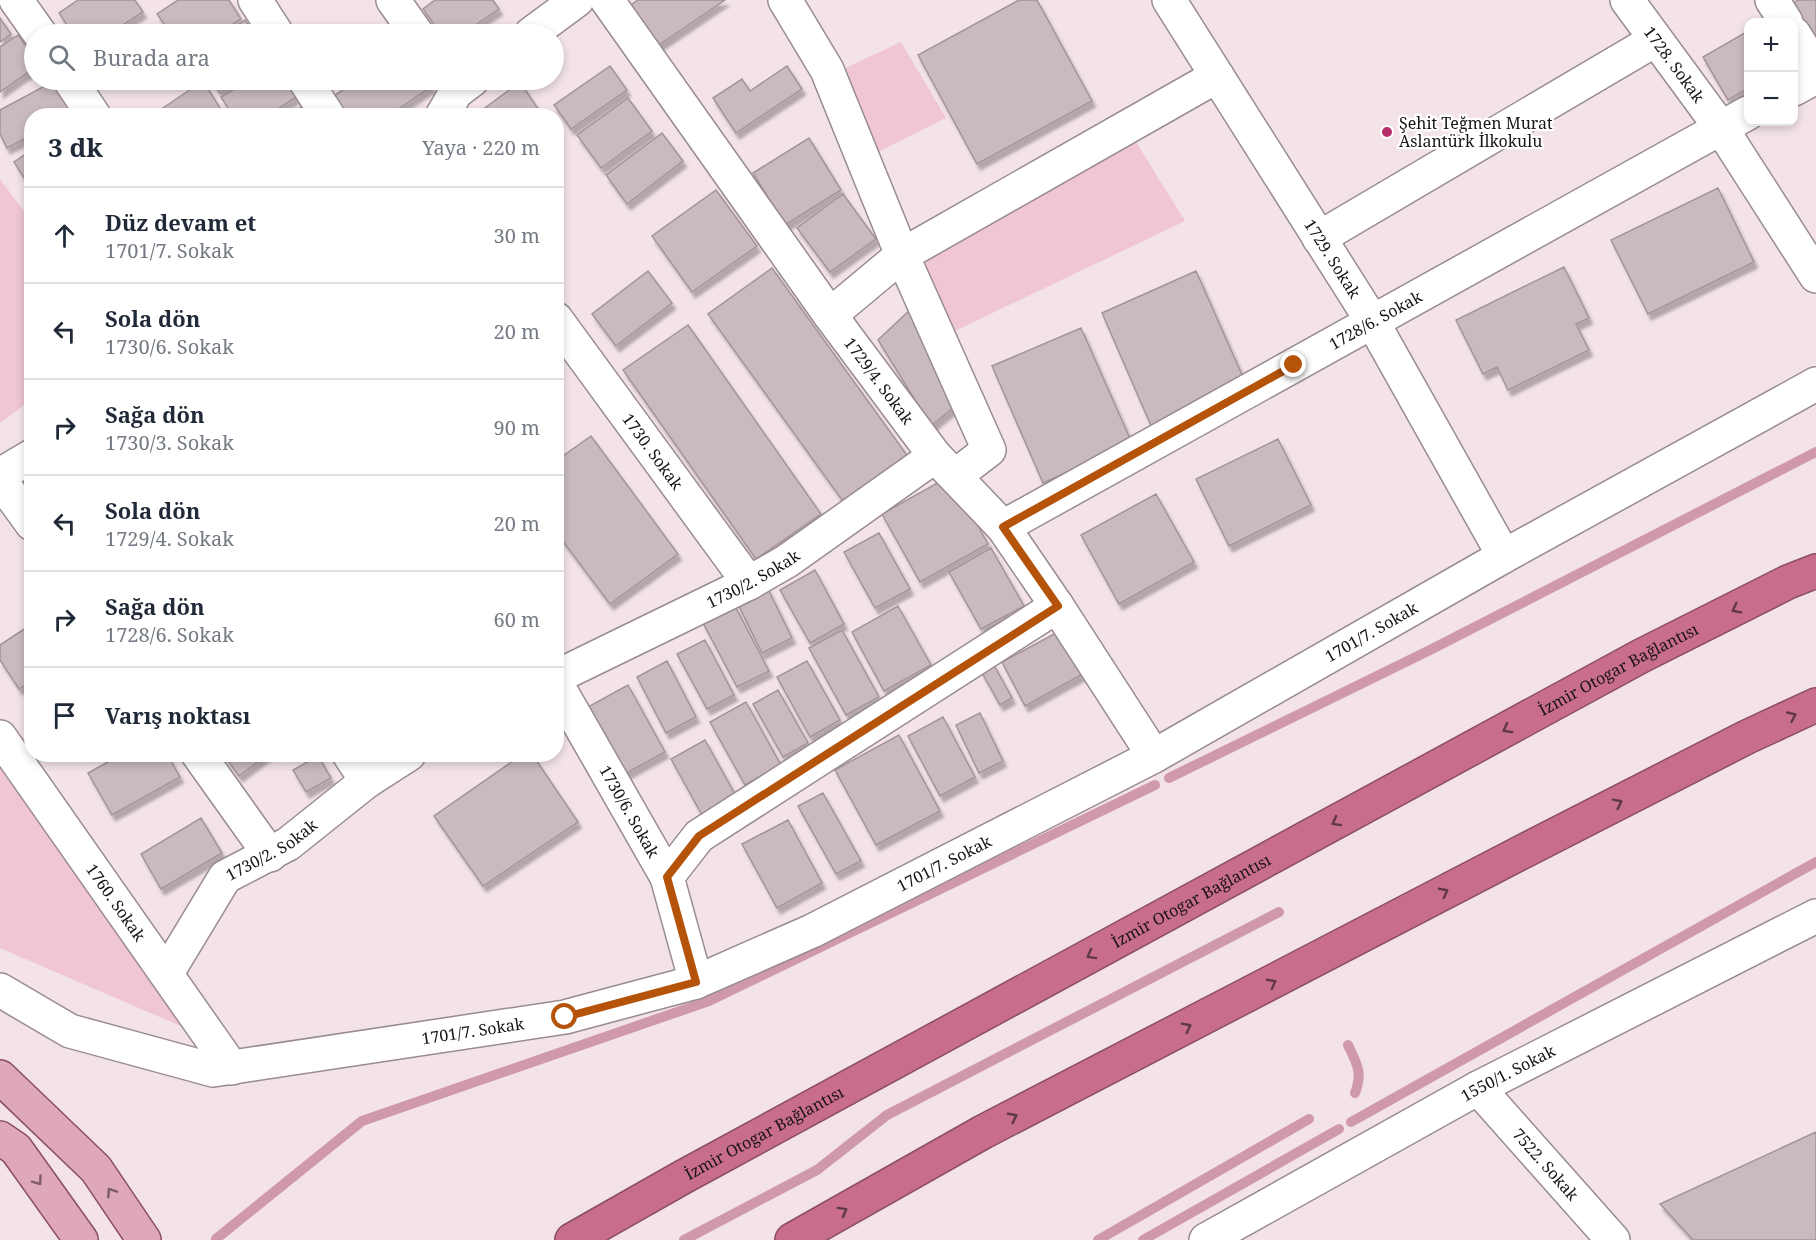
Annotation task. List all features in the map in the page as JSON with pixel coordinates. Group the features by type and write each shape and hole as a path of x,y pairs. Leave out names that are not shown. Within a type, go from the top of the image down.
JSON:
{"highway":[{"name":"İzmir Otogar Bağlantısı","path":"572,1240 683,1177 1610,673 1807,573"},
{"path":"792,1240 983,1132 1526,850 1747,737 1816,705"}],"main road":[{"path":"0,1077 96,1169 144,1240"},
{"path":"0,1138 16,1149 81,1240"}],"street":[{"path":"16,0 33,24"},
{"path":"255,0 271,24"},
{"path":"393,0 410,24"},
{"path":"545,24 577,0"},
{"name":"1729/4. Sokak","path":"607,0 830,315 945,466 1003,527 1058,606 1154,756"},
{"path":"784,0 827,70 902,255"},
{"name":"1729. Sokak","path":"1169,0 1372,321 1504,556"},
{"name":"1728. Sokak","path":"1628,0 1655,40 1735,121 1816,276"},
{"path":"1772,0 1783,18"},
{"path":"1319,238 1655,40"},
{"path":"1798,41 1816,70"},
{"path":"830,315 902,255 1217,76"},
{"path":"1798,87 1816,77"},
{"path":"77,90 89,108"},
{"path":"311,90 323,108"},
{"name":"1728/6. Sokak","path":"1003,527 1735,121"},
{"name":"1730/2. Sokak","path":"564,673 748,583 945,466 989,450 902,255"},
{"name":"1730. Sokak","path":"564,335 748,583"},
{"name":"1701/7. Sokak","path":"0,990 70,1031 213,1070 565,1017 696,982 812,931 1154,756 1504,556 1816,384"},
{"path":"0,475 24,461"},
{"path":"0,480 24,513"},
{"path":"667,877 699,836 1058,606"},
{"name":"1730/6. Sokak","path":"564,697 667,877 696,982"},
{"name":"1760. Sokak","path":"0,737 232,1068"},
{"path":"204,762 270,855"},
{"name":"1730/2. Sokak","path":"167,973 225,877 288,844 358,768 380,762"},
{"name":"1550/1. Sokak","path":"1206,1240 1478,1088 1816,916"},
{"name":"7522. Sokak","path":"1478,1088 1609,1239"}],"shaded area":[{"path":"901,42 946,118 872,155 839,71"},
{"path":"1136,142 1185,221 955,331 922,261"},
{"path":"0,179 24,212 24,405 0,423"},
{"path":"0,765 185,1028 0,948"}],"building":[{"path":"78,0 135,0 143,12 124,24 66,24 59,13"},
{"path":"178,0 229,0 241,19 233,24 164,24 157,14"},
{"path":"435,0 493,0 499,9 477,24 434,24 423,9"},
{"path":"638,0 725,0 647,53 620,12"},
{"path":"1019,0 1037,0 1092,101 977,164 918,55"},
{"path":"1798,0 1816,0 1816,45 1798,18 1789,6"},
{"path":"0,18 11,34 0,42"},
{"path":"1744,33 1744,90 1728,100 1703,57"},
{"path":"18,35 24,44 24,75 0,92 0,47"},
{"path":"610,66 627,90 571,129 564,119 564,108 556,108 554,105"},
{"path":"787,66 802,89 736,133 713,98 742,79 750,91"},
{"path":"37,90 61,90 70,108 24,108 24,139 7,148 0,134 0,110"},
{"path":"190,90 209,90 220,108 163,108"},
{"path":"233,90 294,90 298,96 279,108 228,108 221,97"},
{"path":"343,90 426,90 400,108 339,108 332,97"},
{"path":"509,90 525,90 538,108 485,108"},
{"path":"628,98 652,131 601,168 577,135"},
{"path":"662,133 683,161 627,204 606,175"},
{"path":"809,138 841,190 785,225 753,173"},
{"path":"24,155 24,178 14,162"},
{"path":"1718,188 1754,262 1648,314 1611,240"},
{"path":"716,190 757,246 692,292 652,236"},
{"path":"843,194 876,239 830,272 797,228"},
{"path":"1564,267 1589,318 1576,324 1589,350 1508,390 1497,367 1483,374 1456,320"},
{"path":"772,268 909,458 845,504 708,314"},
{"path":"648,271 672,303 616,346 592,314"},
{"path":"1196,271 1247,386 1152,428 1102,313"},
{"path":"912,308 953,408 931,426 878,340"},
{"path":"688,325 821,514 756,559 623,370"},
{"path":"1081,328 1132,443 1043,483 992,366"},
{"path":"591,436 678,554 610,604 564,543 564,455"},
{"path":"1278,439 1311,505 1229,546 1196,479"},
{"path":"950,476 988,544 920,582 882,514"},
{"path":"1156,494 1194,562 1119,604 1081,535"},
{"path":"879,533 910,589 875,608 844,552"},
{"path":"991,548 1024,606 981,629 949,572"},
{"path":"815,570 844,624 810,643 780,590"},
{"path":"767,587 792,638 762,653 737,602"},
{"path":"735,606 769,671 737,687 703,623"},
{"path":"898,606 931,665 884,691 852,632"},
{"path":"24,629 24,686 19,689 0,660 0,645"},
{"path":"842,630 879,697 846,715 809,648"},
{"path":"1058,632 1081,675 1025,706 1002,662"},
{"path":"705,640 734,695 707,709 677,654"},
{"path":"667,661 696,717 666,733 637,677"},
{"path":"807,661 840,720 810,737 777,677"},
{"path":"994,665 1012,698 1000,705 981,671"},
{"path":"628,685 665,752 625,774 588,707"},
{"path":"778,690 808,743 783,757 753,704"},
{"path":"746,702 781,765 745,785 710,722"},
{"path":"980,713 1003,761 979,773 956,725"},
{"path":"943,717 975,777 940,796 908,736"},
{"path":"899,735 940,811 876,845 835,770"},
{"path":"705,740 736,796 702,815 671,759"},
{"path":"108,762 172,762 180,777 112,815 88,773"},
{"path":"229,762 257,762 239,776"},
{"path":"307,762 322,762 331,778 306,792 293,770"},
{"path":"512,762 537,762 578,822 483,886 434,816"},
{"path":"823,793 861,861 836,874 798,806"},
{"path":"201,818 222,853 161,889 141,854"},
{"path":"788,820 822,883 777,908 742,844"},
{"path":"1816,1132 1816,1240 1693,1240 1660,1204"}],"waterway":[{"path":"1169,778 1432,649 1816,452"},
{"path":"216,1239 362,1121 709,1001 1155,785"},
{"path":"1351,1122 1816,862"},
{"path":"684,1240 817,1170 887,1115 1279,912"},
{"path":"1348,1045 1359,1074 1355,1093"},
{"path":"1098,1240 1309,1119"},
{"path":"1143,1240 1339,1129"}],"place":[{"name":"Şehit Teğmen Murat Aslantürk İlkokulu","path":"1387,132"}],"route":[{"path":"565,1017 696,982 667,877 699,836 1058,606 1003,527 1294,365"}]}
